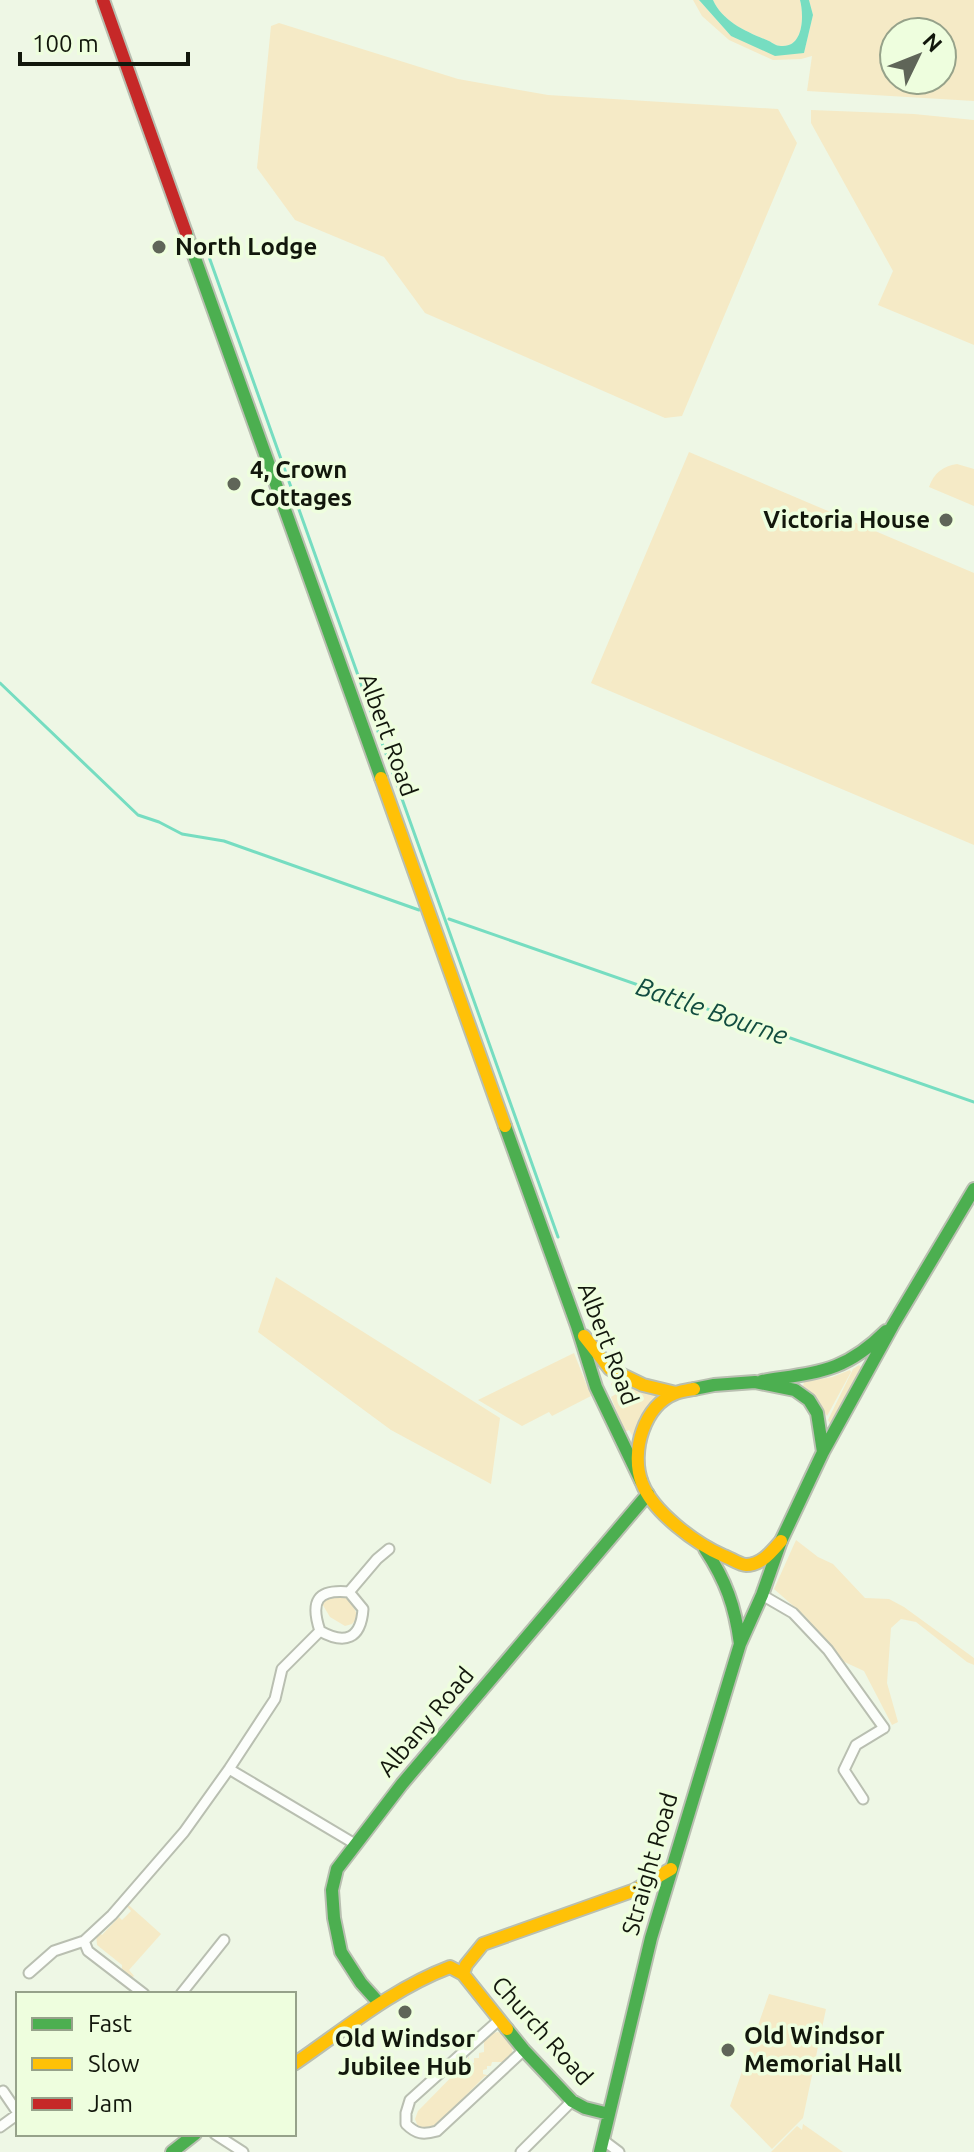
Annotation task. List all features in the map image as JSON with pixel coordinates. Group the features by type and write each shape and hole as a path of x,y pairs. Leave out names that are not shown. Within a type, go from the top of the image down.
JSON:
{"main road":[{"name":"Albert Road","path":"103,0 577,1326 596,1387 641,1481"},
{"path":"703,1547 746,1565 763,1560 781,1541 823,1452 893,1325 974,1189"},
{"path":"740,1644 735,1608 722,1575 703,1547 669,1519 641,1481 638,1451 646,1421 664,1400 676,1393 831,1368 863,1352 893,1325"},
{"path":"577,1326 610,1369 643,1385 676,1393"},
{"path":"755,1382 795,1390 809,1400 819,1419 823,1452"},
{"name":"Albany Road","path":"379,2003 361,1983 341,1952 332,1890 337,1869 402,1784 648,1494"},
{"name":"Straight Road","path":"601,2146 671,1869 740,1644 781,1541"},
{"path":"463,1974 466,1965 483,1944 635,1890 671,1869"},
{"name":"Church Road","path":"379,2003 431,1973 450,1967 463,1974 524,2050 572,2101 609,2114"},
{"path":"296,2063 379,2003"},
{"path":"172,2152 192,2136"}],"street":[{"path":"349,1592 389,1549"},
{"path":"333,1590 349,1592 363,1609 362,1624 357,1631 348,1638 334,1639 320,1631 314,1613 318,1600 333,1590"},
{"path":"762,1595 793,1613 828,1650 884,1728 856,1745 844,1770 863,1799"},
{"path":"29,1973 54,1951 84,1941 112,1915 184,1832 275,1699 282,1669 320,1631"},
{"path":"229,1769 355,1844"},
{"path":"183,1992 224,1940"},
{"path":"84,1941 88,1951 141,1992"},
{"path":"499,2020 410,2100 406,2124 415,2132 426,2134 437,2131 524,2050"},
{"path":"3,2091 16,2111"},
{"path":"521,2152 572,2101"},
{"path":"218,2136 243,2152"},
{"path":"601,2146 619,2152"}],"shaded area":[{"path":"693,0 699,0 731,36 804,53 813,15 809,0 974,0 974,101 890,96 958,96 958,16 878,16 878,95 807,91 812,56 773,60 729,40 702,16"},
{"path":"713,0 800,0 801,29 794,42 776,45 729,20"},
{"path":"279,23 458,79 548,95 778,109 797,143 682,416 665,418 425,313 384,257 295,220 257,168 271,26"},
{"path":"811,110 974,120 974,345 878,305 893,271 811,123"},
{"path":"689,452 974,573 974,845 591,683"},
{"path":"957,464 974,469 974,506 929,487 940,471"},
{"path":"276,1277 500,1418 491,1484 391,1430 258,1332"},
{"path":"574,1353 591,1396 552,1416 549,1412 522,1426 478,1400"},
{"path":"859,1365 863,1369 831,1425 828,1420 853,1369"},
{"path":"850,1370 827,1416 803,1386 804,1382"},
{"path":"616,1378 659,1394 635,1440 629,1430 625,1432 611,1397 616,1394 611,1384"},
{"path":"796,1540 833,1564 865,1598 889,1599 904,1607 974,1658 974,1665 916,1622 901,1619 891,1628 887,1683 898,1722 892,1725 864,1671 838,1659 806,1617 774,1589"},
{"path":"335,1591 351,1601 358,1617 352,1624 345,1626 330,1617 321,1602"},
{"path":"123,1900 161,1934 129,1970 134,1976 131,1978 122,1965 97,1945 98,1931 102,1935 119,1917 122,1920 131,1911"},
{"path":"769,1994 826,2009 803,2118 772,2149 730,2106"},
{"path":"498,2032 513,2046 512,2053 504,2062 492,2062 491,2066 487,2066 483,2074 490,2076 485,2076 435,2127 427,2130 418,2127 415,2119 418,2111 468,2060 468,2055 470,2063 474,2063 474,2058 479,2058 479,2053 484,2052 484,2041"},
{"path":"803,2124 843,2152 771,2152 797,2126 802,2130"}],"water":[{"path":"699,0 713,0 717,8 736,25 781,46 789,45 798,36 802,22 800,0 809,0 813,15 804,53 775,56 731,36"}],"waterway":[{"path":"208,254 558,1237"},
{"name":"Battle Bourne","path":"0,683 138,815 182,834 224,841 419,910"},
{"name":"Battle Bourne","path":"449,919 974,1102"}],"traffic: fast":[{"path":"186,233 381,778"},
{"path":"505,1126 596,1387 641,1481"},
{"path":"823,1452 893,1325 974,1189"},
{"path":"762,1381 814,1372 843,1363 886,1331"},
{"path":"600,2152 651,1938 740,1644 781,1541 823,1452 817,1413 809,1400 795,1390 755,1382 694,1389"},
{"path":"379,2003 361,1983 341,1952 332,1890 337,1869 402,1784 648,1494"},
{"path":"705,1549 728,1594 740,1644"},
{"path":"507,2029 572,2101 609,2114"},
{"path":"172,2152 192,2136"}],"traffic: slow":[{"path":"381,778 505,1126"},
{"path":"584,1336 610,1369 643,1385 676,1393"},
{"path":"694,1389 665,1399 642,1431 639,1471 648,1494 665,1516 689,1535 741,1564 762,1560 781,1541"},
{"path":"463,1974 466,1965 483,1944 635,1890 671,1869"},
{"path":"296,2063 389,1998 450,1967 463,1974 507,2029"}],"traffic: jam":[{"path":"103,0 186,233"}],"place":[{"name":"North Lodge","path":"159,247"},
{"name":"4, Crown Cottages","path":"234,484"},
{"name":"Victoria House","path":"946,520"},
{"name":"Old Windsor Jubilee Hub","path":"405,2012"},
{"name":"Old Windsor Memorial Hall","path":"728,2050"}]}
